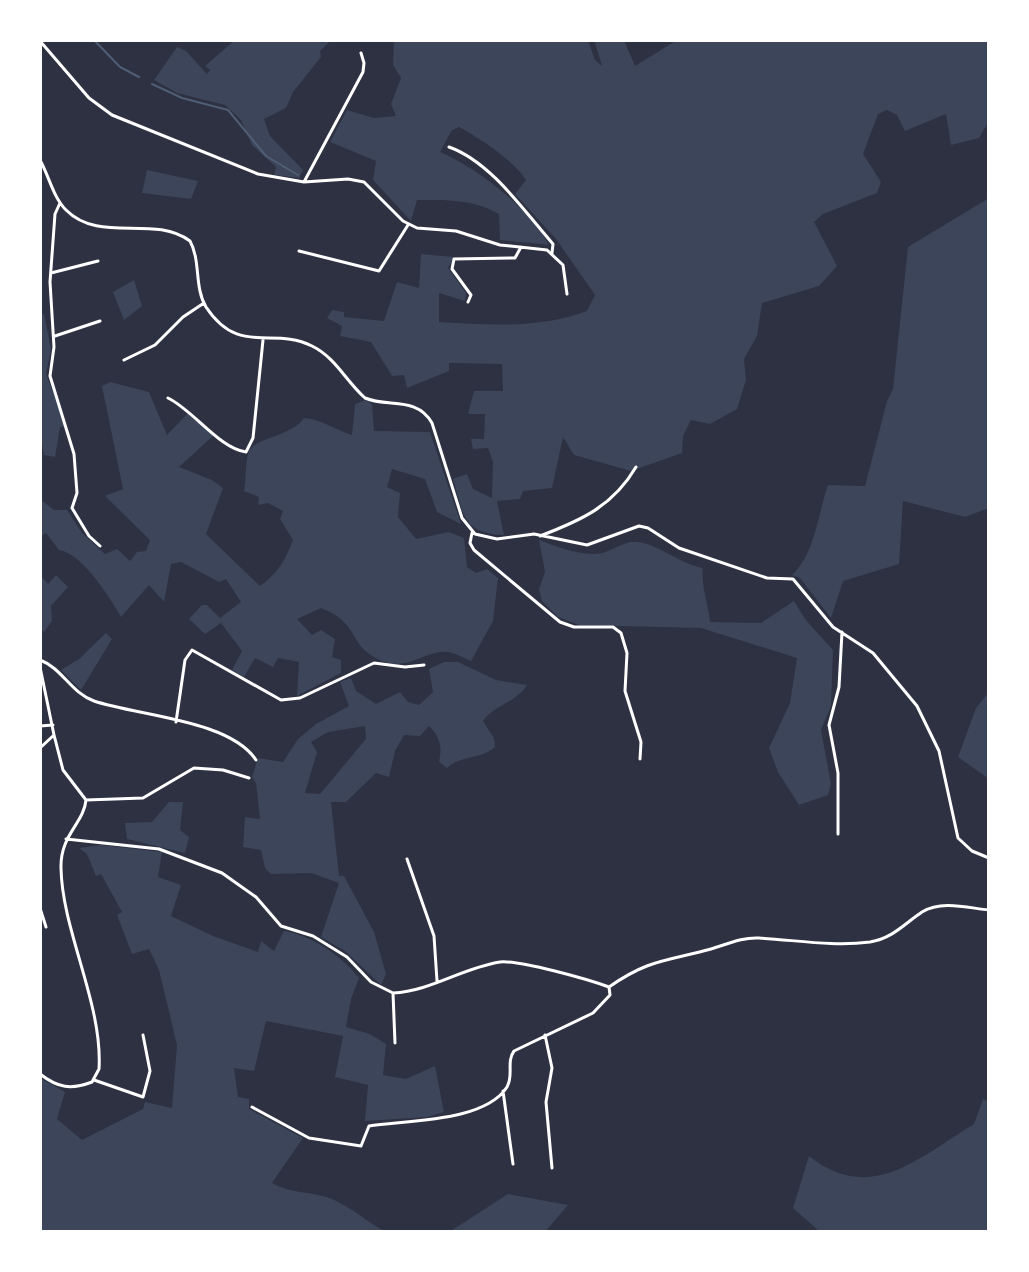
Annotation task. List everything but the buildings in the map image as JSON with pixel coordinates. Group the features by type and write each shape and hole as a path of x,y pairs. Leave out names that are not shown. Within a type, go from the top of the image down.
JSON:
{"street":[{"path":"663,40 671,40"},
{"path":"40,41 89,98 112,115 236,167 304,182 348,179 364,182 408,225 456,231 500,245 552,253 563,265 567,294"},
{"path":"304,182 363,72 361,53"},
{"path":"449,147 473,160 512,198 553,244 552,253"},
{"path":"40,160 60,203 71,214 96,226 164,231 186,238 193,246 204,303 229,330 263,340 290,339 308,344 341,368 365,398 412,405 428,416 462,518 472,532 492,539 527,534 587,545 639,526 648,528 679,548 767,578 793,579 803,588 821,616 873,653 917,706 939,751 958,838 972,851 989,858"},
{"path":"60,203 55,214 50,273 49,308 54,336 50,376 74,454 77,493 72,508 89,536 100,546"},
{"path":"299,251 379,271 408,225"},
{"path":"468,302 471,295 452,269 452,261 515,258 521,247"},
{"path":"50,273 98,261"},
{"path":"124,360 164,339 183,317 204,303"},
{"path":"54,336 100,321"},
{"path":"168,398 181,404 232,448 246,452 253,438 263,340"},
{"path":"540,536 586,519 599,510 625,486 636,467"},
{"path":"472,532 470,543 474,550 560,622 574,627 613,627 621,633 627,653 625,691 639,736 640,759"},
{"path":"838,834 838,773 829,725 839,687 842,632"},
{"path":"176,722 185,660 192,650 281,700 300,698 374,663 405,667 424,665"},
{"path":"40,660 92,701 228,735 246,747 256,760"},
{"path":"40,667 63,770 86,800 83,814 66,839 61,879 96,1037 99,1064 94,1080"},
{"path":"40,726 53,725"},
{"path":"40,748 54,735"},
{"path":"86,800 143,798 194,768 223,770 249,778"},
{"path":"66,839 142,845 208,866 250,892 281,926 313,936 347,957 371,982 393,993 420,991 437,981 503,962 609,987 633,970 659,959 711,949 737,940 755,938 839,945 873,941 896,933 931,908 946,905 989,910"},
{"path":"407,859 434,936 437,981"},
{"path":"40,908 46,927"},
{"path":"252,1107 309,1138 354,1146 362,1143 369,1126 433,1121 477,1107 503,1091 510,1078 511,1053 601,1008 610,995 609,987"},
{"path":"393,993 395,1043"},
{"path":"40,1074 63,1087 94,1080 143,1097 150,1071 143,1035"},
{"path":"545,1035 552,1068 546,1102 552,1168"},
{"path":"503,1091 513,1164"}],"shaded area":[{"path":"235,40 331,40 320,51 321,57 293,92 286,108 264,119 270,136 303,170 299,178 274,175 276,167 252,145 241,120 225,105 177,93 154,80 177,47 186,51 207,74 210,70 205,66"},
{"path":"394,40 588,40 595,60 602,66 594,40 624,40 635,66 677,40 989,40 989,121 979,138 951,145 946,114 905,131 897,115 887,110 878,114 863,154 881,182 877,193 823,214 814,222 837,266 819,286 762,303 757,336 744,359 746,380 737,409 710,424 691,420 683,436 682,453 631,471 574,455 563,437 552,488 523,491 520,499 497,501 504,535 472,526 463,512 453,479 467,474 473,489 492,498 493,462 488,448 473,449 471,439 484,439 485,414 468,414 474,391 503,391 502,364 449,363 449,371 407,388 404,375 392,376 371,342 340,336 342,326 327,318 332,310 344,312 344,317 384,321 397,282 419,288 421,254 454,257 448,268 466,293 465,301 439,293 439,322 495,325 550,321 587,311 595,295 556,239 515,194 526,180 520,172 496,150 468,132 459,127 452,130 440,152 470,168 502,191 529,218 549,245 500,240 499,214 469,203 417,200 411,221 373,180 376,161 330,142 347,110 374,118 396,116 391,104 401,78 393,65"},
{"path":"147,170 198,181 191,199 142,193"},
{"path":"989,198 989,508 965,517 903,501 899,564 843,581 831,618 800,578 792,575 811,545 828,485 865,486 887,401 893,389 908,247"},
{"path":"134,280 142,306 124,320 113,292"},
{"path":"40,313 44,314 51,349 46,374 66,426 60,427 55,457 44,455 40,433"},
{"path":"110,382 149,392 167,435 188,413 214,435 179,467 212,480 223,488 206,534 260,586 280,566 293,540 280,519 283,511 268,503 258,505 259,497 244,491 248,455 253,447 291,429 304,418 352,435 355,404 365,400 372,404 374,431 430,432 461,524 437,512 425,479 392,469 387,487 400,493 398,517 416,539 449,532 464,538 467,567 476,573 487,569 498,578 493,621 471,661 457,654 439,652 405,663 385,662 366,651 341,620 321,608 297,619 312,635 321,630 335,639 332,657 341,660 341,673 297,696 299,662 278,658 273,667 255,658 244,677 232,670 242,651 221,623 205,634 189,619 202,605 207,605 220,618 241,602 226,579 219,582 181,562 171,564 164,602 149,585 121,617 103,588 77,559 59,550 46,533 40,537 40,499 54,510 67,510 82,533 105,554 117,549 130,561 137,552 146,551 150,540 105,496 123,489 102,386"},
{"path":"539,540 586,554 606,552 629,542 638,542 703,568 710,622 761,623 794,601 805,619 833,650 831,706 821,730 831,784 828,795 799,805 778,772 769,748 790,703 797,658 701,628 579,625 558,617 542,601 539,589 545,572"},
{"path":"40,575 48,584 56,575 68,587 51,606 52,621 44,632 40,628"},
{"path":"106,633 112,639 81,690 61,670 79,659"},
{"path":"444,662 458,662 496,680 527,685 483,721 494,738 495,747 489,751 447,768 439,762 440,743 429,726 420,736 404,735 395,751 389,777 376,773 346,802 331,802 339,876 344,876 374,932 386,974 381,985 345,951 321,937 339,883 311,873 271,874 265,868 261,850 243,847 245,817 260,819 256,783 252,777 258,758 283,762 298,739 316,724 349,706 340,682 351,678 356,691 376,704 400,692 408,702 419,705 433,692 429,669","holes":["365,726 366,739 320,794 305,793 317,752 311,742 328,732"]},
{"path":"989,692 989,779 958,757 976,708"},
{"path":"169,802 183,802 180,830 189,837 185,853 127,839 125,823 152,822"},
{"path":"101,845 162,852 158,877 181,885 171,916 213,936 258,952 261,941 274,951 284,931 305,937 325,948 359,978 346,1027 370,1034 386,1044 383,1075 406,1079 435,1066 444,1112 427,1117 365,1121 368,1085 335,1077 343,1036 266,1021 254,1071 234,1068 238,1097 249,1099 249,1109 303,1138 272,1183 332,1199 386,1232 40,1232 40,1078 65,1092 57,1119 82,1140 143,1109 145,1102 172,1108 177,1045 159,970 149,949 132,954 117,915 122,912 101,874 96,876 87,854 79,848"},
{"path":"983,1099 989,1102 989,1232 820,1232 793,1208 809,1156 832,1170 853,1176 874,1176 894,1171 974,1124"},
{"path":"508,1194 568,1205 545,1232 449,1232"}],"waterway":[{"path":"94,40 120,67 139,77"},
{"path":"152,84 182,98 228,110 266,156 298,175"}]}
